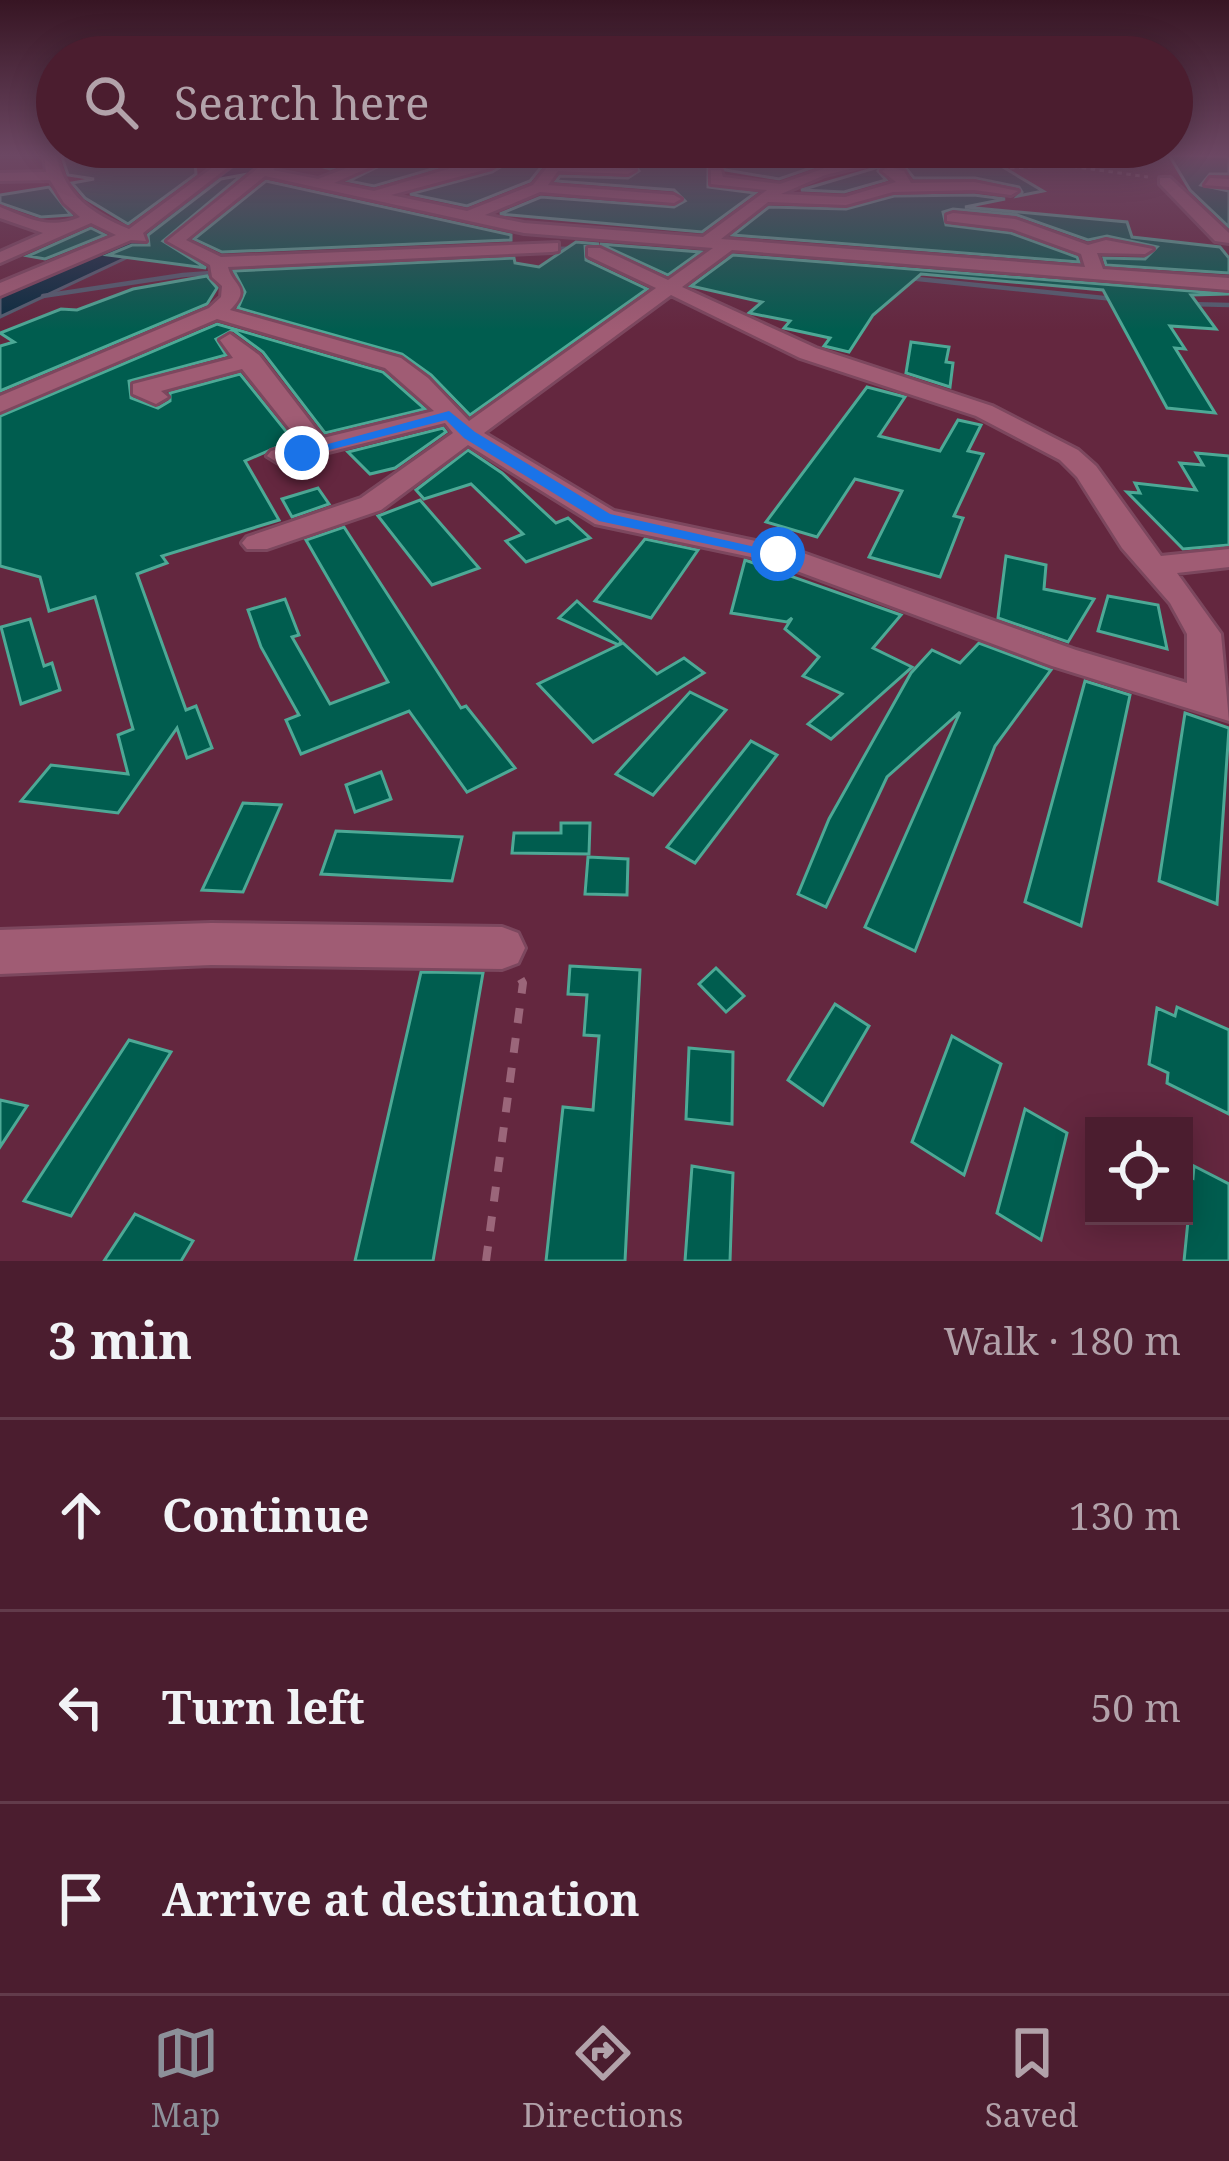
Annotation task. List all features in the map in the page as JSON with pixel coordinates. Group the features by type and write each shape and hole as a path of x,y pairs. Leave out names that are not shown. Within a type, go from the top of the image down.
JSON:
{"street":[{"path":"7,213 25,225 57,230"},
{"path":"0,406 217,312 234,290 218,267 171,241 133,236 84,213"},
{"path":"0,290 133,236 162,213"},
{"path":"171,241 207,213"},
{"path":"217,312 393,363 420,383 459,425 605,518 778,554 1064,658 1217,704 1204,634 1184,598 1132,542 1087,472 1030,433 984,411 808,353 668,289 591,243 448,213"},
{"path":"466,217 478,213"},
{"path":"591,243 628,213"},
{"path":"257,543 371,504 459,425 668,289 753,213"},
{"path":"1196,213 1221,238 1229,238"},
{"path":"3,255 92,217"},
{"path":"953,218 1016,224 1092,261 1229,284"},
{"path":"218,267 608,244 615,235"},
{"path":"591,243 615,235 1020,268 1144,256"},
{"path":"1015,246 1020,268"},
{"path":"3,255 67,264"},
{"path":"0,277 24,281"},
{"path":"230,340 251,360 319,450"},
{"path":"156,397 141,389 251,360"},
{"path":"280,456 459,425"},
{"path":"1154,566 1229,558"},
{"path":"0,952 211,944 502,948"}],"path":[{"path":"486,1261 523,983 502,948"}],"water":[{"path":"172,213 206,213 175,235 0,317 0,297 148,231"}],"building":[{"path":"29,213 71,215 41,217"},
{"path":"110,213 143,213 128,224"},
{"path":"177,213 197,213 163,241 206,268 108,255 132,245 149,245 148,235"},
{"path":"226,213 410,213 511,235 511,240 222,252 194,239"},
{"path":"503,213 728,213 702,232"},
{"path":"761,213 943,213 946,225 1011,233 1077,257 1079,262 733,235"},
{"path":"994,213 1127,222 1132,237 1220,247 1229,258 1229,273 1106,265 1104,258 1145,259 1157,247 1107,236 1088,240 1017,215"},
{"path":"1214,213 1229,213 1229,227"},
{"path":"91,228 105,235 45,259 28,256"},
{"path":"576,242 599,244 585,245 586,260 647,289 470,415 431,375 402,354 238,308 245,292 234,271 514,258 515,263 539,267"},
{"path":"600,244 700,252 668,275"},
{"path":"733,255 1229,294 1191,295 1216,329 1170,326 1185,349 1175,348 1215,413 1167,408 1103,290 921,274 873,315 849,352 824,346 830,338 784,328 790,321 749,313 762,302 691,286"},
{"path":"207,276 217,288 207,304 0,391 0,346 14,342 0,333 61,309 77,310 133,289"},
{"path":"217,324 383,372 425,409 325,433 263,352 233,330 216,339 226,355 129,381 131,398 158,408 170,401 170,393 240,374 293,440 245,461 279,520 162,556 167,563 137,574 186,710 196,706 212,748 187,758 177,728 118,813 21,801 51,765 128,774 118,735 133,729 95,597 49,611 40,577 0,566 0,416"},
{"path":"911,342 949,347 950,387 906,373"},
{"path":"867,387 905,397 879,436 940,451 958,420 981,425 968,451 983,454 954,516 963,518 940,577 869,557 902,491 855,479 817,537 766,522"},
{"path":"443,428 446,432 395,468 370,474 348,452"},
{"path":"468,450 502,473 556,523 568,518 590,538 526,562 506,541 523,534 471,484 424,499 416,490"},
{"path":"1196,453 1229,456 1229,545 1183,549 1127,492 1140,493 1135,483 1196,490 1180,463 1203,465"},
{"path":"318,488 329,504 292,517 282,499"},
{"path":"420,500 479,568 432,585 378,516"},
{"path":"344,527 461,708 466,706 515,768 467,792 409,711 301,754 286,720 299,715 261,647 248,610 285,599 299,635 292,637 330,704 388,682 306,540"},
{"path":"645,539 698,550 651,618 595,601"},
{"path":"1006,556 1046,565 1044,589 1094,599 1068,642 998,618"},
{"path":"745,560 901,615 873,648 912,667 831,739 808,724 842,694 803,676 819,657 785,629 792,618 787,622 731,613"},
{"path":"1108,596 1158,605 1167,649 1098,631"},
{"path":"577,601 621,641 619,645 559,618"},
{"path":"30,619 44,666 52,663 60,690 21,704 1,627"},
{"path":"623,643 657,674 684,658 704,673 593,742 538,684"},
{"path":"979,643 1051,670 995,746 915,951 865,927 960,712 887,777 826,907 798,894 829,819 911,673 932,650 960,663"},
{"path":"1085,681 1130,695 1081,926 1025,902"},
{"path":"690,692 726,710 653,795 616,774"},
{"path":"1185,713 1229,728 1217,904 1159,881"},
{"path":"751,741 777,755 695,863 667,847"},
{"path":"381,772 391,799 355,812 346,785"},
{"path":"243,803 281,805 243,892 202,890"},
{"path":"561,823 590,823 589,854 512,853 514,833 561,833"},
{"path":"336,831 462,837 452,881 321,874"},
{"path":"588,857 628,859 627,895 585,894"},
{"path":"570,966 640,970 625,1261 546,1261 563,1107 593,1110 599,1036 584,1035 587,995 568,994"},
{"path":"716,968 744,996 726,1012 699,984"},
{"path":"421,972 483,973 433,1261 355,1261"},
{"path":"835,1004 869,1026 823,1105 788,1080"},
{"path":"1177,1007 1229,1030 1229,1114 1167,1083 1168,1073 1149,1064 1157,1008 1175,1016"},
{"path":"952,1036 1001,1064 964,1175 912,1142"},
{"path":"129,1040 171,1052 71,1216 24,1201"},
{"path":"689,1048 733,1052 732,1124 686,1119"},
{"path":"0,1100 27,1106 0,1147"},
{"path":"1025,1109 1067,1133 1041,1240 997,1213"},
{"path":"692,1166 733,1173 730,1261 685,1261"},
{"path":"1194,1166 1229,1184 1229,1261 1184,1261 1188,1225 1193,1225"},
{"path":"135,1214 193,1241 181,1261 104,1261"}],"waterway":[{"path":"722,237 754,213"},
{"path":"551,249 619,248"},
{"path":"640,248 840,264"},
{"path":"43,296 183,275 416,258"},
{"path":"908,278 1114,299"},
{"path":"1188,304 1229,305"}],"route":[{"path":"302,453 449,415 470,435 605,518 778,554"}]}
